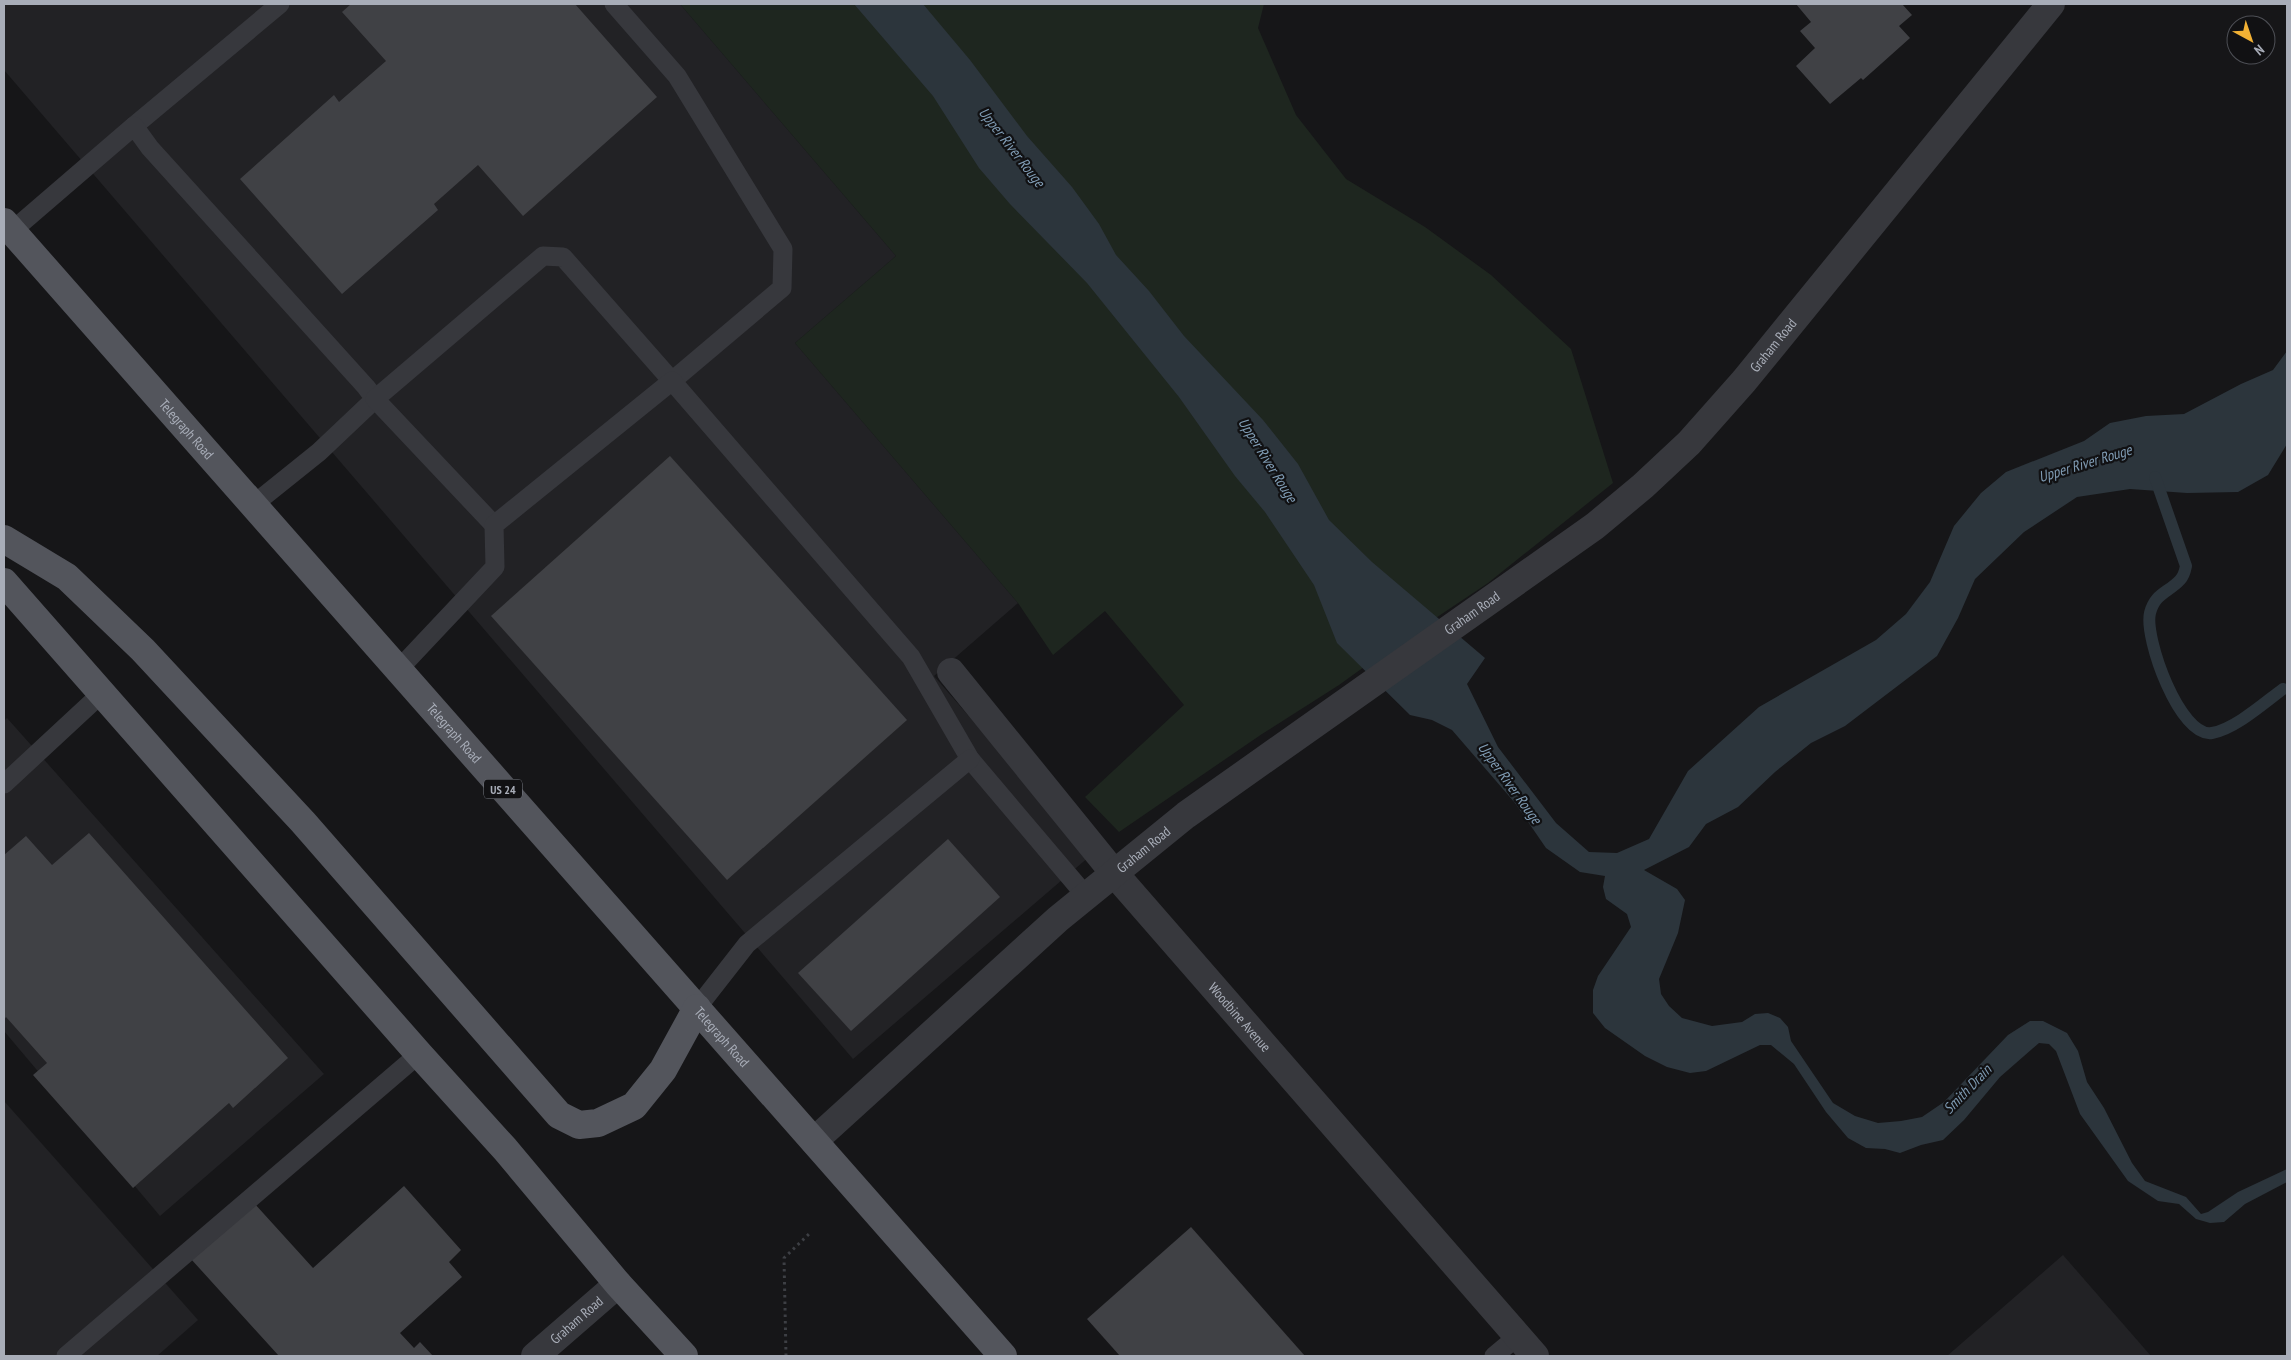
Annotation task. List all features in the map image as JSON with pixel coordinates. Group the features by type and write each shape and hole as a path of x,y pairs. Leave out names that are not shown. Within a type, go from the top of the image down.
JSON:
{"main road":[{"name":"Telegraph Road","path":"8,226 1003,1356"},
{"path":"4,539 67,577 143,650 303,822 559,1114 579,1124 598,1123 634,1106 663,1070 697,1008"},
{"path":"4,582 419,1054 505,1149 618,1284 684,1356"}],"street":[{"name":"Graham Road","path":"814,1141 1086,896 1186,815 1594,526 1643,486 1689,443 1744,381 2051,4"},
{"name":"Woodbine Avenue","path":"951,672 1114,873 1535,1356"},
{"name":"Graham Road","path":"535,1356 618,1284"}],"lane":[{"path":"8,226 134,126 280,4"},
{"path":"494,525 672,381 782,288 783,249 677,76 614,4"},
{"path":"134,126 150,148 375,399 494,525 495,566 398,670"},
{"path":"253,505 319,452 375,399 543,256 563,257 911,657 970,759 1086,896"},
{"path":"4,784 101,694"},
{"path":"697,1008 747,944 970,759"},
{"path":"66,1356 419,1054"},
{"path":"1494,1356 1518,1336"}],"path":[{"path":"786,1356 784,1258 810,1233"}],"shaded area":[{"path":"4,4 680,4 896,256 795,343 1018,603 934,676 1090,856 853,1059 4,70"},
{"path":"680,4 1264,4 1258,28 1296,115 1346,179 1425,227 1491,275 1571,349 1613,483 1488,583 1119,832 1085,797 1184,705 1105,611 1053,655 1018,603 795,343 896,256"},
{"path":"7,718 324,1074 160,1216 4,1031 4,721"},
{"path":"4,1101 198,1320 157,1356 4,1356"},
{"path":"2063,1255 2151,1356 1947,1356"}],"water":[{"path":"854,4 923,4 970,60 1027,136 1072,187 1099,224 1116,255 1149,291 1184,336 1263,420 1298,464 1329,520 1372,562 1485,658 1467,684 1498,747 1556,823 1589,852 1617,853 1649,839 1688,771 1759,707 1876,640 1906,614 1930,582 1954,526 1981,493 2006,472 2084,441 2110,423 2146,416 2184,414 2241,384 2273,370 2287,351 2287,444 2268,475 2238,492 2187,493 2130,489 2077,497 2024,532 1975,579 1958,618 1937,656 1845,726 1811,743 1775,772 1738,807 1706,824 1689,847 1644,870 1677,889 1685,900 1678,933 1659,979 1661,994 1669,1006 1682,1018 1712,1026 1742,1022 1755,1014 1768,1013 1780,1018 1788,1027 1791,1041 1833,1103 1855,1116 1878,1123 1922,1117 1944,1102 2008,1035 2030,1021 2043,1021 2067,1033 2078,1051 2087,1082 2104,1108 2132,1163 2145,1181 2186,1197 2201,1214 2208,1212 2238,1192 2287,1169 2287,1182 2245,1204 2224,1222 2210,1223 2196,1219 2179,1204 2158,1201 2128,1181 2080,1114 2056,1051 2049,1044 2039,1043 2000,1077 1964,1120 1943,1140 1921,1145 1900,1153 1885,1149 1866,1148 1848,1138 1826,1112 1794,1064 1771,1045 1760,1045 1706,1071 1690,1073 1667,1067 1645,1056 1605,1028 1593,1013 1593,990 1598,976 1631,927 1627,914 1606,899 1603,887 1605,876 1580,872 1546,848 1515,803 1452,730 1432,720 1410,715 1337,643 1314,585 1265,512 1235,476 1179,397 1087,283 1010,204 979,168 933,96"}],"building":[{"path":"351,4 575,4 657,97 523,216 478,165 434,204 438,210 342,294 240,179 334,95 339,102 386,61 342,12"},
{"path":"1796,4 1902,4 1912,15 1899,26 1910,38 1863,80 1861,78 1830,104 1796,66 1815,48 1800,31 1811,22"},
{"path":"670,456 907,720 727,880 491,616"},
{"path":"89,833 288,1058 233,1108 229,1103 133,1188 33,1075 47,1063 6,1017 4,1020 4,855 26,836 52,865"},
{"path":"948,839 1000,897 851,1031 798,973"},
{"path":"404,1186 461,1250 449,1262 462,1277 400,1333 414,1348 420,1342 433,1356 279,1356 191,1259 254,1203 313,1268"},
{"path":"1191,1227 1305,1356 1120,1356 1087,1319"}],"waterway":[{"path":"2155,477 2186,566 2181,579 2155,601 2150,613 2153,643 2167,684 2177,704 2188,720 2200,730 2212,733 2221,731 2240,721 2283,689"}],"water label":[{"name":"Upper River Rouge","path":"1012,147"},
{"name":"Upper River Rouge","path":"1268,460"},
{"name":"Upper River Rouge","path":"2085,463"},
{"name":"Upper River Rouge","path":"1510,783"},
{"name":"Smith Drain","path":"1967,1089"}]}
